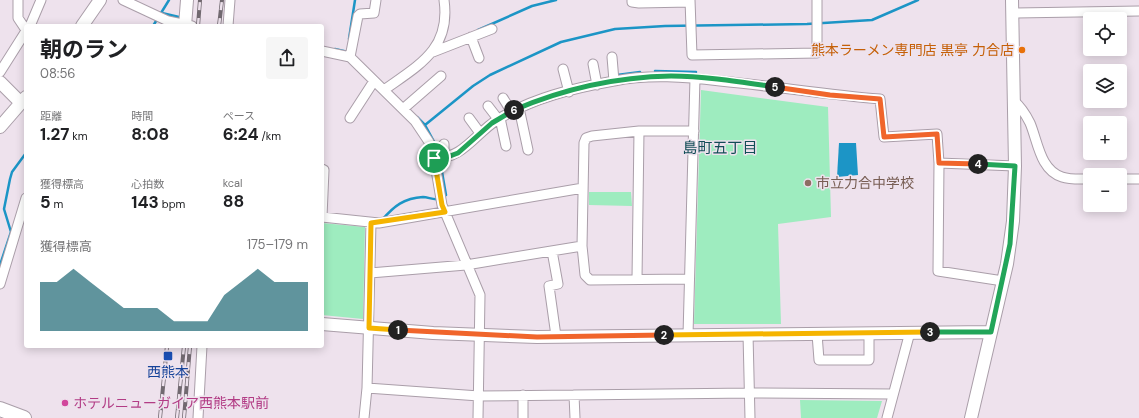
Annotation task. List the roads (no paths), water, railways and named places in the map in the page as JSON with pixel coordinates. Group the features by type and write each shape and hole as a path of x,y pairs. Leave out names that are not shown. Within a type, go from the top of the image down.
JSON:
{"main road":[{"path":"0,409 24,418"}],"street":[{"path":"18,0 18,18 24,28"},
{"path":"31,24 41,0"},
{"path":"83,24 100,0"},
{"path":"123,0 167,23"},
{"path":"187,0 187,24"},
{"path":"228,24 230,0"},
{"path":"350,57 358,16 362,14 374,13 376,0"},
{"path":"433,52 444,26 444,0"},
{"path":"632,0 632,2 639,3 690,1 692,55 817,53 817,0"},
{"path":"971,418 1003,281 1013,221 1015,166 1012,0"},
{"path":"1012,13 1139,11"},
{"path":"384,90 419,65 433,52 492,29"},
{"path":"0,72 24,34"},
{"path":"471,37 479,58"},
{"path":"324,51 350,57 403,109 425,135 439,158"},
{"path":"612,57 614,81"},
{"path":"593,64 597,85"},
{"path":"563,69 569,92"},
{"path":"403,109 441,76"},
{"path":"439,158 458,153 480,133 499,119 515,110 569,92 614,81 672,76 753,84 830,95 880,99 884,137 937,134 939,163 938,271 1003,281"},
{"path":"688,335 688,279 695,78"},
{"path":"350,118 374,81"},
{"path":"0,82 23,100 0,127"},
{"path":"503,98 515,110 528,150"},
{"path":"1014,101 1021,108 1030,122 1043,160 1052,172 1071,179 1083,179"},
{"path":"488,106 499,119 506,146"},
{"path":"469,118 480,133"},
{"path":"688,279 590,280 585,275 582,246 582,188 586,138 639,131 694,131"},
{"path":"637,280 639,131"},
{"path":"444,144 439,158 442,205 466,265 480,295 478,418"},
{"path":"939,163 1015,166"},
{"path":"1127,179 1139,179"},
{"path":"324,217 371,223 445,212 582,188"},
{"path":"0,284 23,219"},
{"path":"364,418 367,388 371,223"},
{"path":"370,273 466,265 582,246"},
{"path":"552,251 558,284 549,286 556,336"},
{"path":"324,324 480,335 556,336 991,332"},
{"path":"887,418 910,332"},
{"path":"817,334 819,360 869,360 869,333"},
{"path":"748,334 750,418"},
{"path":"198,418 202,348"},
{"path":"367,388 479,396 750,393 893,394"},
{"path":"523,395 523,418"},
{"path":"574,395 575,418"}],"water":[{"path":"839,143 856,143 858,175 837,177"}],"waterway":[{"path":"154,24 169,0"},
{"path":"349,39 355,0"},
{"path":"478,30 532,6 556,0"},
{"path":"443,196 446,195 438,149 425,125 473,86 490,75 561,42 615,29 665,26 807,24 872,20 918,0"},
{"path":"162,13 179,17"},
{"path":"335,49 348,52"},
{"path":"655,71 696,72"},
{"path":"617,75 640,72"},
{"path":"417,117 425,125"},
{"path":"0,265 11,232 4,209 10,179 12,172 24,156"},
{"path":"382,220 395,207 410,199 423,197 438,199"}],"railway":[{"path":"198,24 200,0"},
{"path":"219,24 222,0"},
{"path":"160,418 167,348"},
{"path":"177,418 184,348"},
{"path":"184,418 190,348"}],"place":[{"name":"熊本ラーメン専門店 黒亭 力合店","path":"1022,50"},
{"name":"市立力合中学校","path":"808,183"},
{"name":"西熊本","path":"168,356"},
{"name":"ホテルニューガイア西熊本駅前","path":"65,403"}],"district":[{"name":"島町五丁目","path":"720,148"}]}
